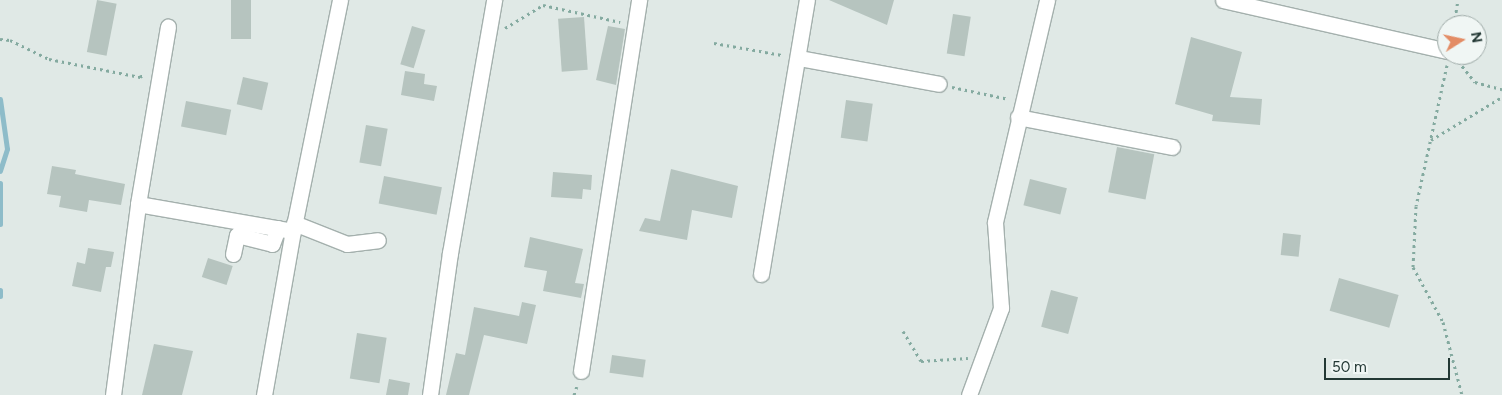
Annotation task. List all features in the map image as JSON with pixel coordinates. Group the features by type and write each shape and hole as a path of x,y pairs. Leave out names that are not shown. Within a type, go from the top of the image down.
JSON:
{"street":[{"path":"264,395 294,227 340,0"},
{"path":"430,395 450,253 494,0"},
{"path":"581,371 639,0"},
{"path":"761,274 799,58 807,0"},
{"path":"969,395 1001,308 995,222 1018,117 1047,0"},
{"path":"1223,0 1437,49"},
{"path":"113,395 138,204 168,28"},
{"path":"799,58 939,84"},
{"path":"1018,117 1172,147"},
{"path":"138,204 278,228 294,227 347,244 378,240"},
{"path":"233,254 236,235 272,244 278,228"}],"path":[{"path":"1456,15 1458,0"},
{"path":"488,39 543,5 635,26"},
{"path":"0,39 10,40 49,59 140,77 162,64"},
{"path":"714,42 799,58"},
{"path":"1449,65 1416,206 1413,267 1443,322 1462,395"},
{"path":"1460,65 1475,82 1502,89"},
{"path":"939,84 1022,102"},
{"path":"1430,140 1502,97"},
{"path":"903,331 920,361 971,358 978,368"}],"building":[{"path":"97,0 117,4 107,56 87,52"},
{"path":"231,0 251,0 251,39 231,39"},
{"path":"829,0 894,0 887,25"},
{"path":"953,14 971,17 965,56 947,54"},
{"path":"584,17 588,70 562,72 558,19"},
{"path":"412,26 425,30 414,68 400,64"},
{"path":"608,26 625,29 616,85 596,80"},
{"path":"1191,37 1242,52 1230,97 1262,99 1260,125 1212,121 1213,115 1175,104"},
{"path":"405,71 425,74 424,84 437,86 434,101 401,95"},
{"path":"243,77 268,83 262,110 237,104"},
{"path":"846,100 873,104 867,141 841,138"},
{"path":"186,101 231,110 226,135 181,127"},
{"path":"366,125 388,129 381,166 359,162"},
{"path":"1117,147 1154,154 1146,199 1108,192"},
{"path":"52,166 76,170 75,174 125,184 121,205 89,200 87,212 59,207 61,196 47,194"},
{"path":"671,169 738,186 732,218 692,210 687,240 639,231 645,218 660,221"},
{"path":"553,172 592,175 591,190 583,189 582,199 551,197"},
{"path":"384,176 442,187 437,215 379,203"},
{"path":"1030,179 1067,188 1060,214 1023,205"},
{"path":"1283,233 1301,235 1299,257 1281,255"},
{"path":"530,237 583,249 575,283 584,284 581,298 543,291 547,271 524,267"},
{"path":"88,248 114,252 111,267 106,267 101,292 72,286 77,262 85,264"},
{"path":"208,258 233,266 227,285 202,277"},
{"path":"1339,278 1399,295 1389,328 1330,311"},
{"path":"1051,290 1078,297 1068,334 1041,327"},
{"path":"522,302 536,305 527,344 484,335 469,395 446,395 456,353 465,355 474,307 519,316"},
{"path":"357,333 387,338 379,383 350,378"},
{"path":"154,344 193,351 182,395 142,395"},
{"path":"612,355 646,360 643,378 609,373"},
{"path":"389,379 410,383 408,395 386,395"}],"waterway":[{"path":"0,99 7,149 0,171"},
{"path":"0,183 0,224"},
{"path":"0,290 0,296"}]}
